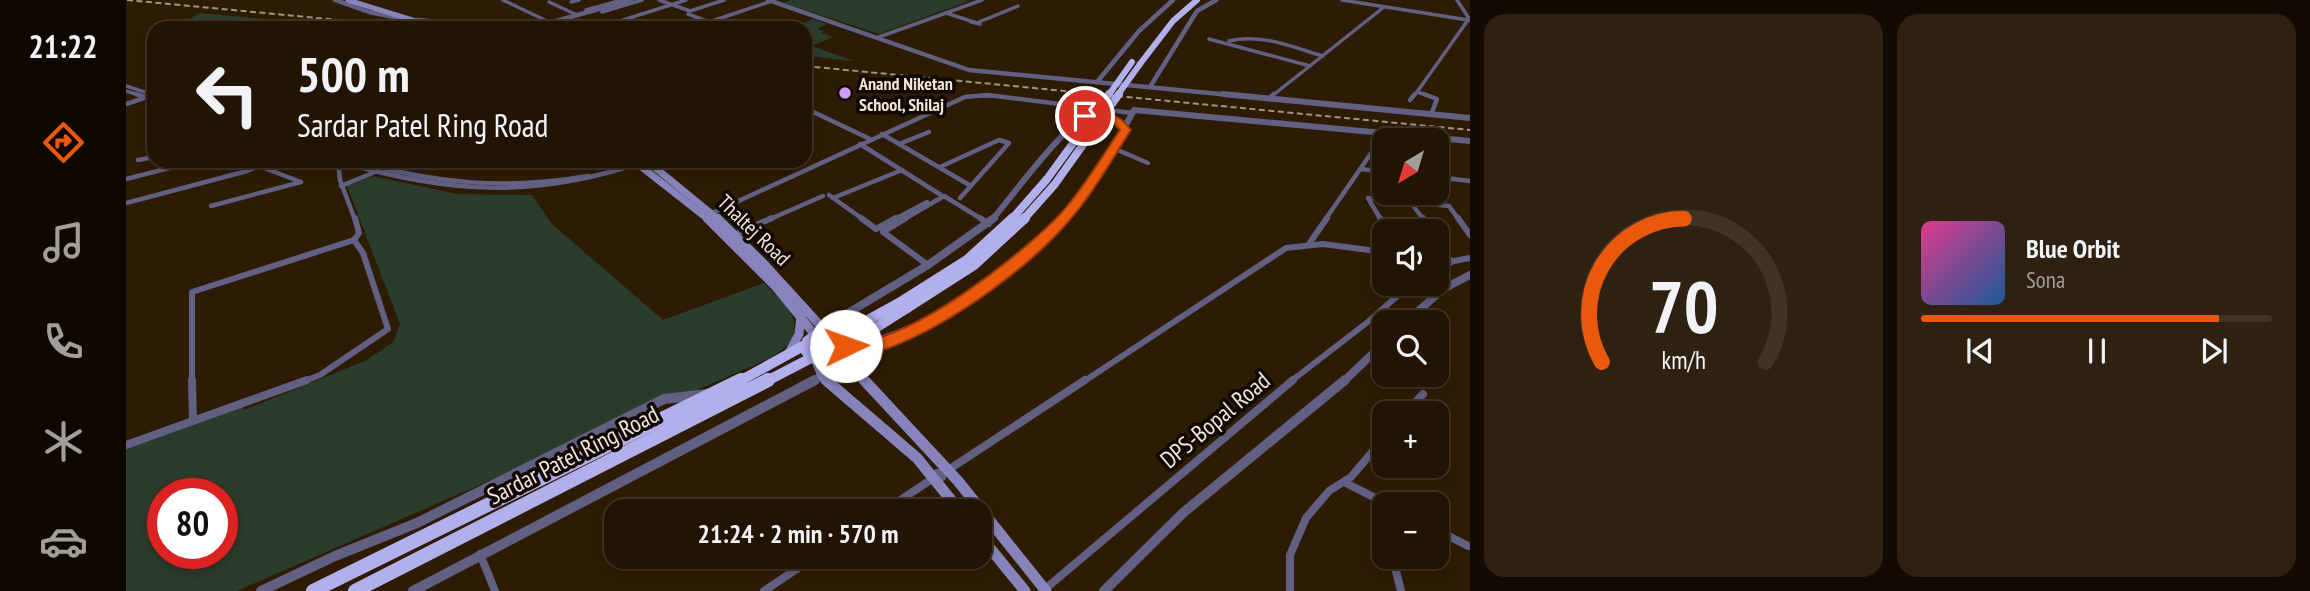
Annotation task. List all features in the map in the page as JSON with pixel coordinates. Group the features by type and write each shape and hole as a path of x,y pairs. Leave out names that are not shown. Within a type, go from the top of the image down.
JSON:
{"highway":[{"path":"817,344 829,363 903,305 958,267 1012,220 1046,180 1156,32 1189,0"},
{"path":"817,344 903,305 967,271 1020,223 1055,183 1162,33 1184,9 1197,0"},
{"path":"817,344 840,338 845,351"},
{"name":"Sardar Patel Ring Road","path":"313,591 788,355 817,344"},
{"name":"Sardar Patel Ring Road","path":"355,591 817,344"}],"main road":[{"path":"337,0 404,21"},
{"path":"351,0 416,21"},
{"name":"Thaltej Road","path":"649,168 736,234 797,296 817,344"},
{"path":"710,214 802,316 817,344 822,376 916,458 940,475 953,499"},
{"path":"788,355 799,334 802,316"},
{"path":"845,351 940,475 1044,590"},
{"path":"992,551 1025,591"}],"street":[{"path":"337,0 369,12 427,21"},
{"path":"351,0 416,20"},
{"path":"503,0 547,21"},
{"path":"571,2 579,0"},
{"path":"586,10 622,0"},
{"path":"558,21 631,0"},
{"path":"602,12 642,0"},
{"path":"659,0 707,21"},
{"path":"620,21 686,0"},
{"path":"687,13 724,0"},
{"path":"879,37 982,0"},
{"path":"1097,82 1139,32 1173,0"},
{"path":"1150,87 1197,11 1216,0"},
{"path":"1342,0 1469,20"},
{"path":"1457,0 1469,20"},
{"path":"712,21 770,1 970,70 1470,118"},
{"path":"549,2 577,15"},
{"path":"946,13 978,24 1018,6"},
{"path":"1268,99 1384,7"},
{"path":"1409,100 1469,20"},
{"path":"1229,41 1239,37 1248,38 1323,56"},
{"path":"1209,38 1310,66"},
{"path":"126,86 147,92"},
{"path":"126,91 145,97"},
{"path":"1416,92 1437,99 1431,114"},
{"path":"812,166 943,106 973,95 1133,112 1372,132"},
{"path":"126,104 145,97"},
{"path":"812,111 870,139"},
{"path":"845,351 882,344 926,324 1007,272 1072,209 1114,148 1133,112"},
{"name":"Sardar Patel Ring Road","path":"817,344 989,224 1003,204 1033,173 1063,131 1072,124 1091,113 1100,114 1117,120 1125,130"},
{"path":"900,144 929,132"},
{"path":"882,134 971,186"},
{"path":"1449,139 1470,141"},
{"path":"940,167 999,140 1009,143 960,198"},
{"path":"828,197 876,229 941,195 860,144"},
{"path":"1114,148 1148,163"},
{"path":"1309,244 1372,152"},
{"path":"138,160 147,158"},
{"path":"126,179 169,168"},
{"path":"126,203 253,168"},
{"path":"211,206 301,182 265,168"},
{"path":"193,421 190,330 192,292 354,240 359,233 355,213 337,177 338,168"},
{"path":"362,168 431,185 490,190 570,184 627,168"},
{"path":"384,168 426,179 484,185 542,184 627,168"},
{"path":"710,214 809,168"},
{"path":"1361,169 1372,170"},
{"path":"736,234 902,170"},
{"path":"341,186 375,172"},
{"path":"1449,178 1470,181"},
{"path":"928,265 883,232 944,196 989,224"},
{"path":"1436,205 1449,206 1470,235"},
{"path":"126,445 320,375 388,329 363,253 354,240"},
{"path":"903,499 1286,248 1309,244 1372,251"},
{"path":"1449,263 1470,258"},
{"path":"1419,310 1455,280 1470,275"},
{"name":"DPS-Bopal Road","path":"1044,590 1286,385 1398,296"},
{"path":"1104,591 1184,512 1372,355"},
{"name":"Sardar Patel Ring Road","path":"413,591 822,376"},
{"name":"Sardar Patel Ring Road","path":"261,591 335,556 417,523 664,399 699,393 712,394"},
{"path":"1417,401 1423,394"},
{"path":"1290,591 1290,555 1306,518 1329,491 1344,482 1372,452"},
{"path":"1344,482 1372,496"},
{"path":"1449,536 1468,546"},
{"path":"480,554 495,591"},
{"path":"768,590 798,569"},
{"path":"1396,571 1401,591"}],"green space":[{"path":"791,0 969,1 879,34 783,3"},
{"path":"199,13 285,21 187,21"},
{"path":"813,19 827,24 817,29 833,37 812,46 812,21 808,21"},
{"path":"812,46 854,61 812,57"},
{"path":"373,176 457,194 532,195 551,223 663,320 764,283 791,313 795,328 787,345 762,361 237,591 126,591 126,441 242,401 244,410 367,360 393,342 400,324 347,186"}],"railway":[{"path":"127,0 349,21"},
{"path":"812,67 1470,130"}],"place":[{"name":"Anand Niketan School, Shilaj","path":"845,93"}],"route":[{"path":"846,346 847,351 882,344 926,324 1007,272 1049,232 1072,209 1124,134 1125,130 1110,116 1091,113 1085,116"}]}
